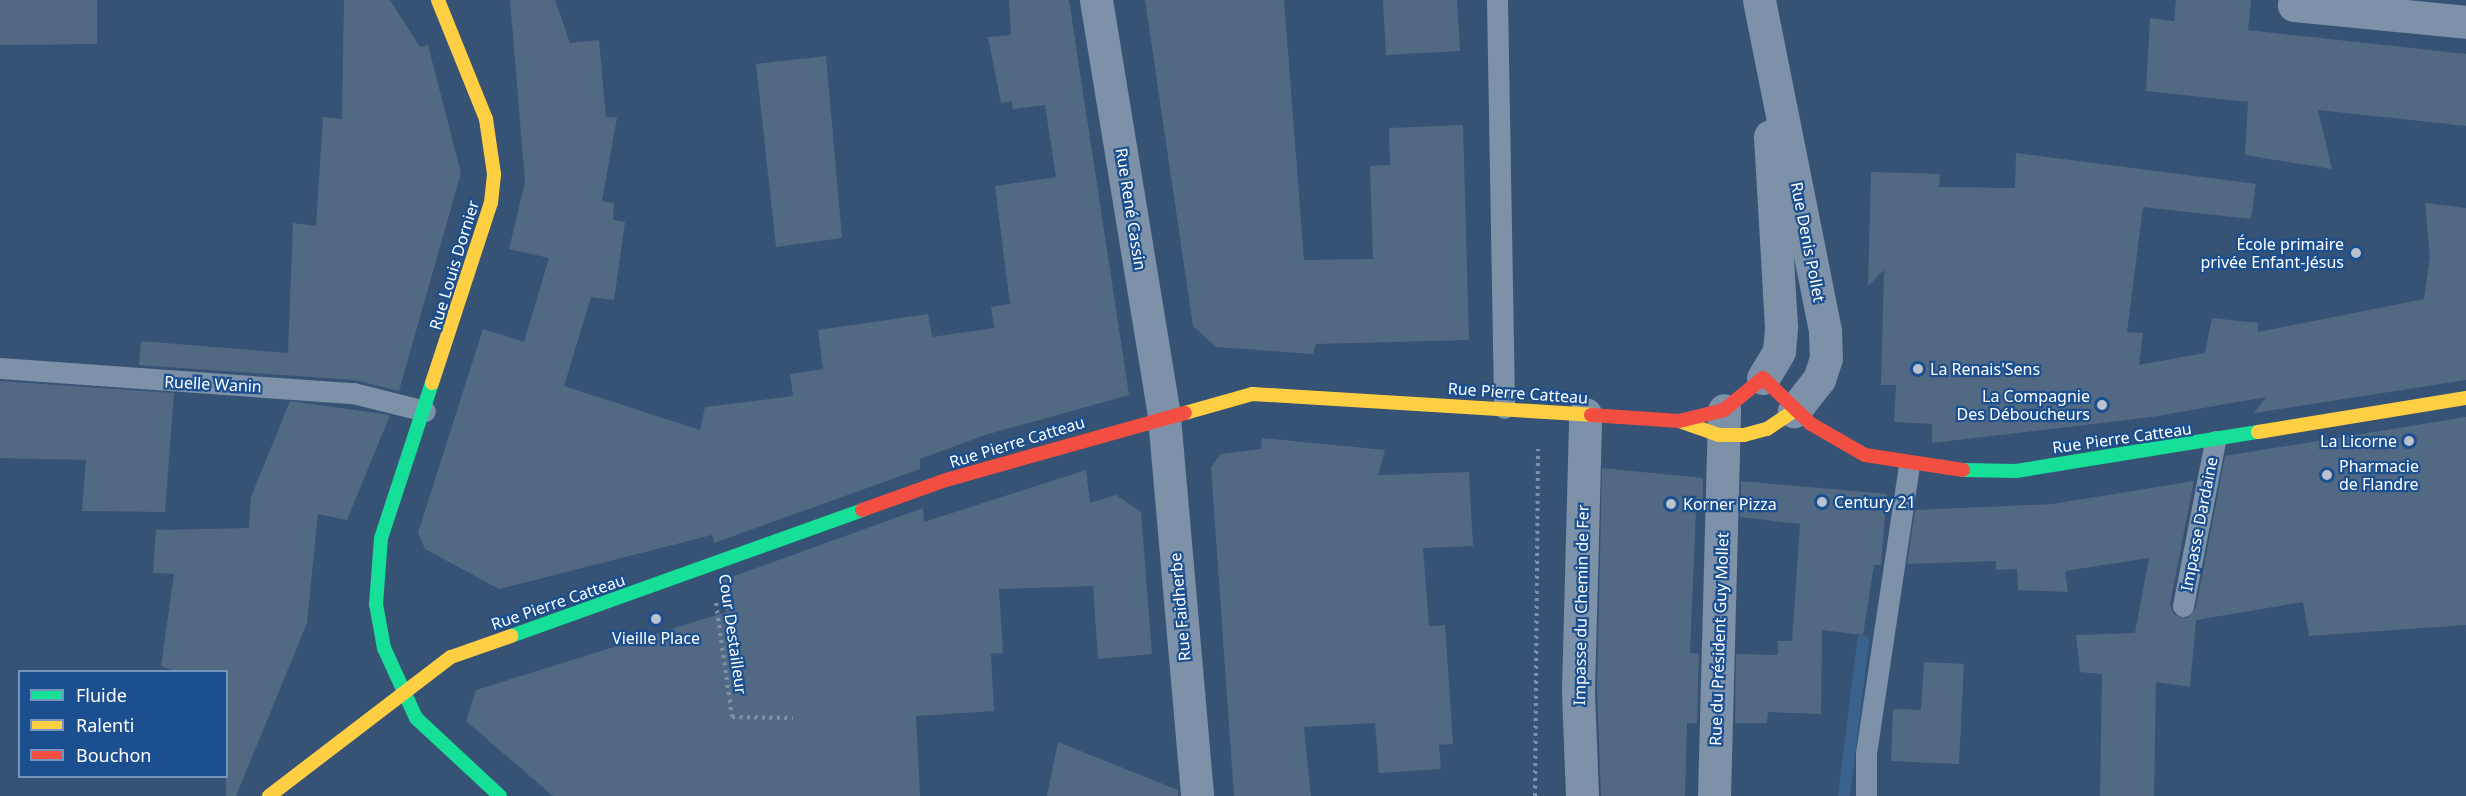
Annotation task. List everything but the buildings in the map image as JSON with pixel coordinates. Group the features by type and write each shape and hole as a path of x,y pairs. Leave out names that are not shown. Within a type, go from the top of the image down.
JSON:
{"street":[{"name":"Rue Louis Dornier","path":"400,692 376,604 381,538 484,234 494,174 486,119 438,0"},
{"name":"Rue René Cassin","path":"1096,0 1164,417"},
{"name":"Rue Denis Pollet","path":"1759,0 1768,66 1825,331 1826,358 1819,379 1794,411"},
{"path":"2295,0 2294,4 2466,22"},
{"name":"Rue Denis Pollet","path":"1763,378 1779,351 1781,327 1768,66"},
{"name":"Rue Pierre Catteau","path":"1725,422 1763,378 1794,411 1865,455 1909,465 2016,471 2215,441 2466,398"},
{"name":"Rue Pierre Catteau","path":"400,692 461,653 711,566 967,473 1164,417 1269,393 1679,421 1725,422 1767,429 1794,411"},
{"name":"Impasse du Chemin de Fer","path":"1582,796 1578,690 1585,414"},
{"name":"Rue Faidherbe","path":"1164,417 1197,796"},
{"name":"Rue Pierre Catteau","path":"1679,421 1725,422"},
{"name":"Rue du Président Guy Mollet","path":"1714,796 1725,422"},
{"path":"269,796 400,692 426,730 500,796"}],"lane":[{"path":"1497,0 1504,408"},
{"name":"Ruelle Wanin","path":"0,368 353,393 425,411"},
{"name":"Impasse Dardaine","path":"2183,606 2215,441"},
{"path":"1866,796 1866,753 1909,465"}],"path":[{"path":"1535,796 1538,411"},
{"name":"Cour Destailleur","path":"711,566 732,717 793,718"}],"waterway":[{"path":"1844,796 1863,641"}],"traffic: fast":[{"path":"432,383 381,538 376,604 384,648 416,718 500,796"},
{"path":"1963,470 2016,471 2258,432"},
{"path":"511,636 862,510"}],"traffic: slow":[{"path":"432,383 491,203 494,174 486,119 438,0"},
{"path":"1185,413 1252,394 1591,415"},
{"path":"2258,432 2466,398"},
{"path":"1679,421 1719,435 1744,435 1767,429 1794,411"},
{"path":"269,796 451,657 511,636"}],"traffic: jam":[{"path":"1591,415 1679,421 1724,410 1763,378 1811,424 1865,455 1963,470"},
{"path":"862,510 946,480 1185,413"}],"place":[{"name":"École primaire privée Enfant-Jésus","path":"2356,253"},
{"name":"La Renais'Sens","path":"1918,369"},
{"name":"La Compagnie Des Déboucheurs","path":"2102,405"},
{"name":"La Licorne","path":"2409,441"},
{"name":"Pharmacie de Flandre","path":"2327,475"},
{"name":"Century 21","path":"1822,502"},
{"name":"Korner Pizza","path":"1671,504"},
{"name":"Vieille Place","path":"656,619"}]}
